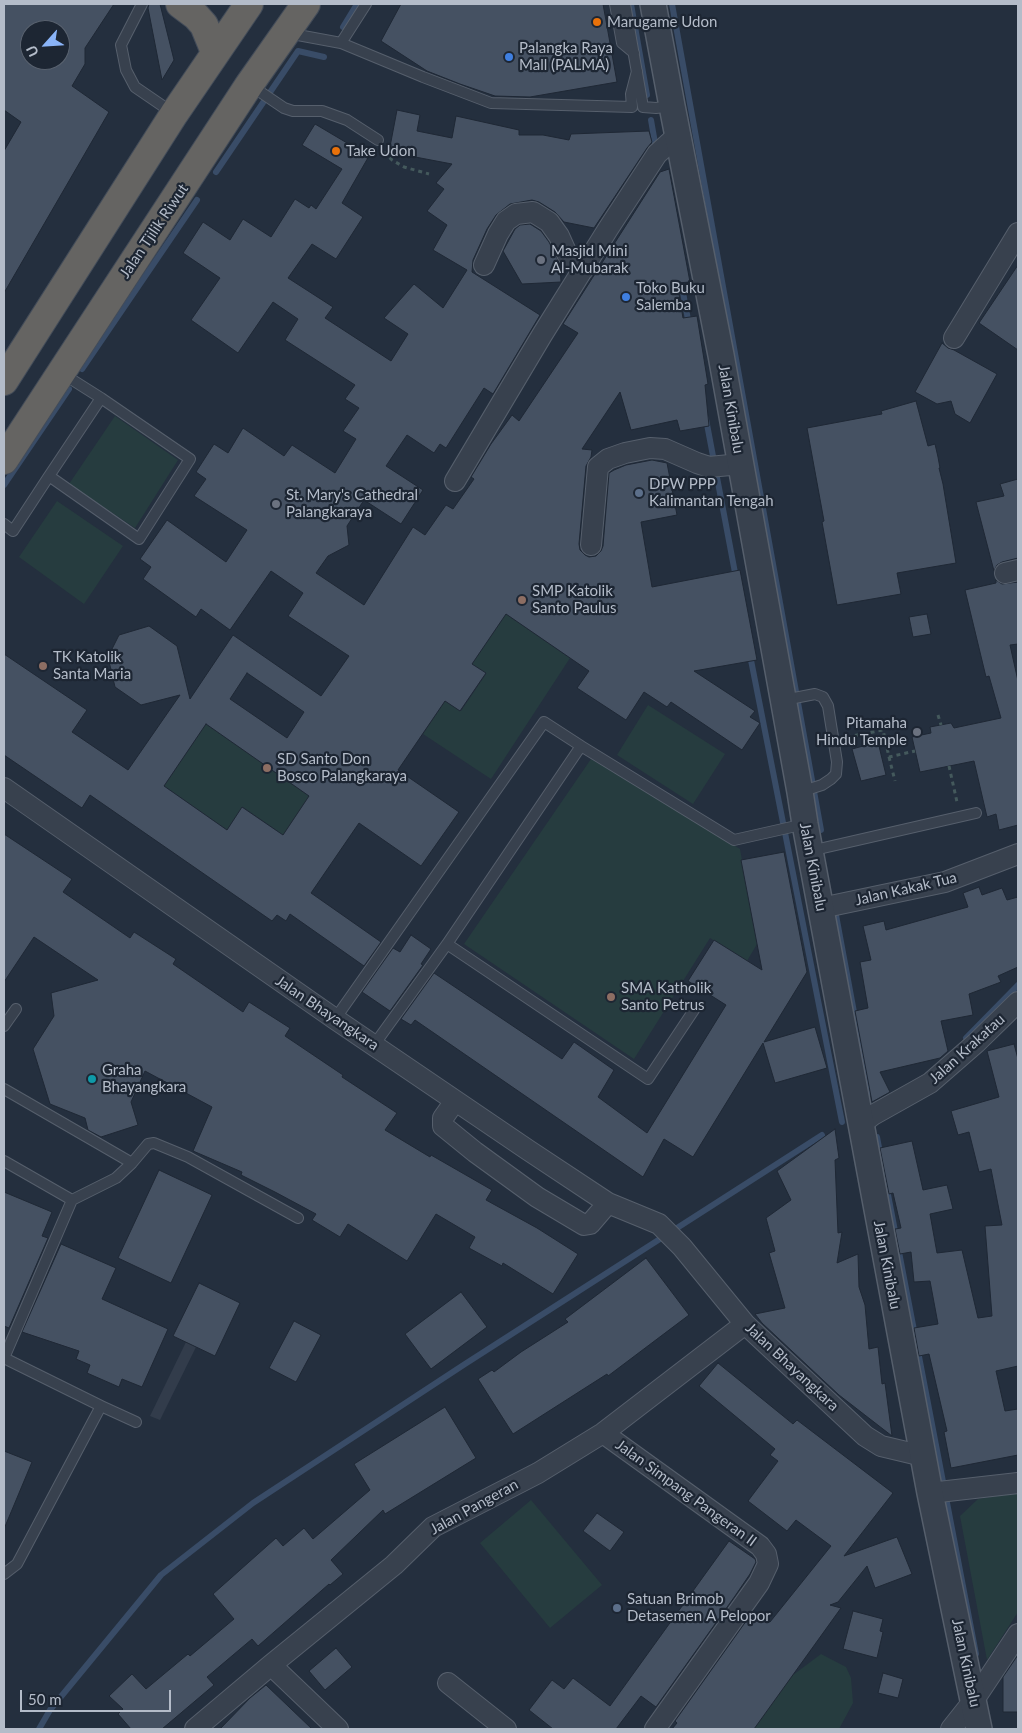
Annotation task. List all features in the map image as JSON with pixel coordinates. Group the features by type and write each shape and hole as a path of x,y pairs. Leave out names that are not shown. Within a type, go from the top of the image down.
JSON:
{"highway":[{"path":"180,4 196,16 204,25 215,52"},
{"path":"4,381 174,114 249,4"},
{"name":"Jalan Tjilik Riwut","path":"4,460 249,85 306,4"}],"street":[{"name":"Jalan Kinibalu","path":"654,4 672,106 722,355 805,824 923,1456 979,1729"},
{"path":"455,481 542,335 657,154 678,135"},
{"path":"484,265 506,220 516,214 533,212 549,222 559,236 568,256 583,270"},
{"path":"954,338 1018,233"},
{"path":"591,545 598,467 608,460 625,453 650,448 665,449 709,467 741,464"},
{"name":"Jalan Bhayangkara","path":"4,788 335,1019 608,1203 659,1224 682,1247 745,1324 865,1436 881,1446 923,1456"},
{"name":"Jalan Kakak Tua","path":"821,908 945,882 1018,854"},
{"name":"Jalan Krakatau","path":"861,1124 873,1115 930,1083 1018,1002"},
{"path":"455,1100 442,1118 443,1126 537,1197 584,1225 590,1224 608,1203"},
{"name":"Jalan Pangeran","path":"195,1729 394,1565 433,1527 538,1473 603,1433 745,1324"},
{"name":"Jalan Simpang Pangeran II","path":"603,1433 760,1546 766,1554 768,1564 760,1583 655,1729"},
{"path":"930,1493 1018,1483"},
{"path":"952,1729 974,1700 1018,1634"},
{"path":"272,1665 338,1729"},
{"path":"448,1683 506,1729"}],"lane":[{"path":"142,4 121,45 126,70 135,87 174,114"},
{"path":"341,43 366,4"},
{"path":"614,4 622,43 634,53"},
{"path":"625,4 643,107 672,106"},
{"path":"285,33 341,43 423,78 491,103 632,107 631,94 637,71"},
{"path":"249,85 284,108 293,111 322,111 347,120 378,140"},
{"path":"49,476 139,539 190,459 60,372"},
{"path":"4,524 13,530 101,398"},
{"path":"784,700 814,694 824,697 828,706 834,740 837,762 836,774 822,785 800,792"},
{"path":"335,1019 544,722 734,840 805,824"},
{"path":"374,1044 447,944 581,746"},
{"path":"810,851 976,813"},
{"path":"447,944 648,1080 694,1010"},
{"path":"4,1026 16,1009"},
{"path":"4,1089 132,1163"},
{"path":"136,1422 4,1358 72,1200 116,1178 148,1144 154,1143 188,1158 298,1218"},
{"path":"4,1161 72,1200"},
{"path":"4,1574 17,1564 101,1406"}],"path":[{"path":"378,140 383,151 392,160 411,169 429,174"},
{"path":"938,715 941,725"},
{"path":"834,740 883,730 895,781"},
{"path":"889,757 915,750"},
{"path":"949,766 960,817"}],"shaded area":[{"path":"186,1342 196,1347 160,1420 150,1416"}],"green space":[{"path":"115,416 178,460 135,528 69,484"},
{"path":"57,501 123,546 84,604 19,557"},
{"path":"506,614 570,658 491,779 423,734 445,701 461,711 486,674 472,664"},
{"path":"648,705 725,754 693,804 617,755"},
{"path":"206,724 309,796 283,835 243,807 227,830 164,786"},
{"path":"591,759 740,849 757,944 747,961 710,938 634,1059 464,944"},
{"path":"1018,1493 1018,1612 987,1660 960,1516 978,1499"},
{"path":"531,1500 602,1585 550,1628 480,1543"},
{"path":"821,1654 846,1667 851,1678 853,1703 839,1729 746,1729 775,1692 793,1675"}],"building":[{"path":"4,4 114,4 85,48 85,64 72,86 109,112 4,293 4,151 21,122 4,110"},
{"path":"149,4 160,4 174,60 162,80 148,8"},
{"name":"Palangka Raya Mall (PALMA)","path":"401,4 603,4 617,82 530,97 495,96 460,84 427,71 381,41"},
{"path":"397,110 420,115 417,131 452,138 456,116 519,130 519,135 543,135 569,140 571,134 649,131 652,142 594,228 564,222 555,212 532,200 510,204 496,215 487,229 473,260 472,272 540,315 493,394 484,388 446,448 440,444 434,453 407,435 386,466 423,490 401,524 364,500 347,526 349,545 328,556 316,573 364,605 413,527 425,535 446,505 453,509 474,479 471,477 491,444 512,415 519,421 578,333 563,324 660,172 669,169 690,282 677,283 683,318 697,316 708,384 705,385 709,426 680,431 677,420 631,430 620,392 582,449 592,450 591,457 586,466 579,544 580,550 589,557 596,556 601,551 609,473 626,465 652,460 667,463 677,515 641,522 652,587 740,570 757,660 694,671 755,711 750,717 760,723 742,750 671,702 667,707 644,692 626,720 577,688 589,671 506,614 472,664 486,673 460,711 445,701 398,770 459,812 421,866 359,823 311,893 381,942 364,966 290,914 286,921 277,915 272,921 90,795 82,808 4,755 4,654 87,710 72,732 128,770 180,695 141,705 115,687 108,657 119,635 149,626 177,646 190,699 233,635 321,696 349,656 288,616 303,593 271,571 230,630 201,609 196,617 143,579 151,567 140,559 167,520 226,562 247,530 194,496 206,479 196,472 214,444 228,453 243,428 284,456 292,445 335,473 356,439 343,431 359,408 345,399 355,385 285,340 298,319 273,302 238,353 191,320 220,278 183,253 203,222 230,240 243,219 271,237 295,199 309,208 311,205 316,209 342,169 302,145 315,124 369,156 342,203 363,217 336,259 312,244 288,278 333,307 325,318 391,361 408,334 384,318 414,284 443,308 467,270 433,250 447,225 427,211 444,189 436,183 452,164 389,152","holes":["247,673 304,712 287,738 230,699","206,724 309,796 283,835 242,807 227,830 164,786"]},
{"path":"530,224 541,231 549,242 560,264 561,282 522,284 503,251 515,229 520,225"},
{"path":"1018,265 1018,350 979,323"},
{"path":"942,343 997,374 970,423 955,414 951,401 937,404 915,392"},
{"path":"916,401 928,446 935,444 956,563 897,573 901,594 837,605 807,428 882,414 881,411"},
{"path":"1018,479 1018,558 1002,562 997,565 994,571 976,502 1004,496 1000,484"},
{"path":"996,580 1002,584 1018,582 1018,644 1010,645 1018,681 1018,825 999,830 996,814 987,817 974,761 920,772 912,737 931,733 930,727 951,723 954,728 1001,718 989,676 986,677 965,590 996,583"},
{"path":"927,614 931,634 913,637 909,617"},
{"path":"878,742 886,775 861,781 852,749"},
{"path":"4,834 72,879 63,892 130,938 134,932 176,959 173,964 243,1012 249,1002 290,1028 285,1036 397,1113 385,1130 430,1157 431,1155 492,1190 486,1200 537,1228 578,1254 553,1294 503,1263 502,1266 469,1248 475,1237 436,1214 407,1261 348,1224 340,1237 312,1220 316,1214 241,1175 242,1172 193,1151 212,1107 145,1071 131,1102 138,1125 101,1137 88,1130 85,1118 50,1104 33,1049 54,1016 51,993 98,980 34,937 4,982"},
{"path":"784,852 807,972 764,1042 815,1027 827,1068 775,1083 763,1043 693,1157 664,1139 643,1177 415,1020 411,1025 401,1019 434,973 562,1059 574,1042 614,1070 598,1097 647,1133 726,1005 688,981 714,940 762,970 741,860"},
{"path":"979,887 982,895 1002,888 1007,900 1018,897 1018,967 998,976 1001,982 969,994 973,1015 941,1021 948,1051 940,1058 880,1072 890,1092 872,1102 855,1011 868,1008 860,962 871,960 863,926 884,921 886,930 968,907 963,893"},
{"path":"411,935 431,949 421,964 423,965 390,1011 362,992 393,948 400,952"},
{"path":"1014,1044 1018,1059 1018,1366 996,1371 1005,1411 1018,1409 1018,1455 951,1468 944,1432 947,1431 929,1354 919,1356 914,1328 938,1324 930,1281 914,1282 911,1252 900,1254 895,1229 901,1228 893,1193 889,1194 880,1148 912,1141 923,1190 947,1185 953,1209 930,1214 937,1253 962,1250 978,1318 992,1316 985,1226 1002,1225 991,1169 979,1172 969,1132 958,1135 951,1111 999,1097 987,1051"},
{"path":"835,1129 839,1158 835,1160 838,1233 842,1232 837,1263 858,1254 859,1287 865,1305 869,1349 878,1347 882,1384 885,1383 892,1436 839,1395 762,1323 755,1314 785,1308 769,1253 775,1251 766,1218 791,1200 777,1171"},
{"path":"159,1170 212,1195 171,1283 118,1258"},
{"path":"4,1192 52,1212 42,1236 48,1238 9,1328 4,1326"},
{"path":"61,1244 116,1268 102,1299 168,1329 142,1387 122,1379 119,1387 87,1373 90,1365 76,1359 79,1351 22,1332"},
{"path":"646,1258 689,1315 608,1376 607,1374 513,1434 478,1379 492,1370 494,1372 568,1322 565,1319"},
{"path":"199,1283 240,1303 215,1356 173,1336"},
{"path":"461,1292 487,1327 431,1369 405,1334"},
{"path":"294,1321 321,1335 296,1382 269,1368"},
{"path":"718,1363 793,1424 797,1420 893,1493 844,1556 897,1537 912,1574 875,1588 867,1566 838,1602 830,1605 841,1608 754,1729 672,1729 677,1723 675,1721 754,1610 770,1622 831,1546 796,1520 787,1531 748,1501 778,1461 770,1455 775,1449 699,1386"},
{"path":"445,1407 476,1458 385,1514 383,1510 331,1560 343,1574 258,1646 252,1639 207,1677 214,1685 162,1729 131,1729 118,1714 123,1709 109,1696 132,1674 146,1689 188,1654 190,1656 234,1619 213,1594 276,1538 283,1546 304,1528 313,1539 370,1490 354,1464"},
{"path":"4,1451 32,1462 4,1529"},
{"path":"597,1513 624,1532 610,1551 583,1531"},
{"path":"729,1541 755,1559 756,1562 735,1596 656,1707 641,1696 616,1729 553,1729 529,1710 552,1680 564,1689 573,1678 610,1706"},
{"path":"853,1611 883,1619 880,1631 883,1632 877,1658 843,1649"},
{"path":"336,1648 352,1667 325,1690 309,1671"},
{"path":"1018,1655 1018,1712 1003,1712 1003,1677"},
{"path":"883,1673 903,1679 898,1698 878,1693"},
{"path":"266,1685 312,1729 220,1729 250,1698"}],"waterway":[{"path":"343,27 357,4"},
{"path":"631,4 647,95"},
{"path":"672,4 821,830"},
{"path":"216,172 298,51 324,57"},
{"path":"651,120 655,143"},
{"path":"82,369 197,200"},
{"path":"680,276 689,325"},
{"path":"4,485 69,389"},
{"path":"706,419 736,578"},
{"path":"750,655 842,1122"},
{"path":"836,915 869,1093"},
{"path":"966,1038 1018,985"},
{"path":"39,1729 50,1710 161,1575 253,1503 465,1364 822,1135"},
{"path":"877,1137 976,1654"}],"place":[{"name":"Marugame Udon","path":"597,22"},
{"name":"Palangka Raya Mall (PALMA)","path":"509,57"},
{"name":"Take Udon","path":"336,151"},
{"name":"Masjid Mini Al-Mubarak","path":"541,260"},
{"name":"Toko Buku Salemba","path":"626,297"},
{"name":"DPW PPP Kalimantan Tengah","path":"639,493"},
{"name":"St. Mary's Cathedral Palangkaraya","path":"276,504"},
{"name":"SMP Katolik Santo Paulus","path":"522,600"},
{"name":"TK Katolik Santa Maria","path":"43,666"},
{"name":"Pitamaha Hindu Temple","path":"917,732"},
{"name":"SD Santo Don Bosco Palangkaraya","path":"267,768"},
{"name":"SMA Katholik Santo Petrus","path":"611,997"},
{"name":"Graha Bhayangkara","path":"92,1079"},
{"name":"Satuan Brimob Detasemen A Pelopor","path":"617,1608"}]}
